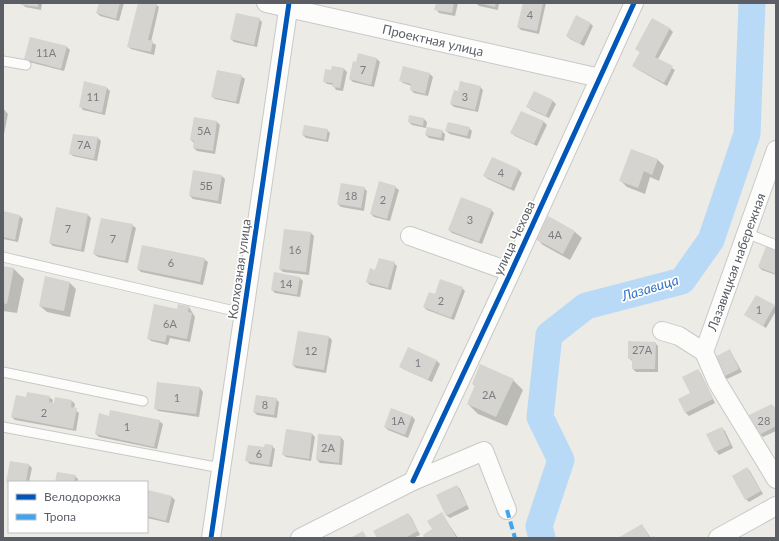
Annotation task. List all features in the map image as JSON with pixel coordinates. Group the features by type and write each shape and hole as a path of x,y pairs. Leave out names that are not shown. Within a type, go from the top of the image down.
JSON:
{"street":[{"name":"Проектная улица","path":"266,3 288,5 600,78"},
{"name":"улица Чехова","path":"413,481 511,272 634,3"},
{"name":"Колхозная улица","path":"211,538 288,5"},
{"name":"Лазавицкая набережная","path":"704,352 776,150"},
{"path":"410,236 511,272"},
{"path":"662,331 679,336 704,352 717,382 776,479"},
{"path":"300,538 413,481 484,451 507,510"},
{"path":"718,538 776,506"}],"lane":[{"path":"3,61 26,65"},
{"path":"746,233 776,245"},
{"path":"3,257 243,313"},
{"path":"3,372 143,401"},
{"path":"3,427 221,468"}],"building":[{"path":"21,3 38,3 38,7 21,5"},
{"path":"99,3 120,3 116,19 96,13"},
{"path":"138,3 157,3 148,40 153,41 151,52 127,47"},
{"path":"436,3 454,3 452,13 434,10"},
{"path":"479,3 496,3 495,7"},
{"path":"523,3 543,3 537,31 517,27"},
{"path":"236,13 260,18 254,45 230,39"},
{"path":"576,15 591,23 580,44 566,36"},
{"path":"652,18 670,28 655,57 673,66 664,83 632,66 640,52 635,49"},
{"path":"30,37 67,46 61,69 24,59"},
{"path":"358,53 377,58 371,85 349,79 353,61 356,62"},
{"path":"332,66 344,68 340,88 332,87 333,83 323,82 325,69 331,70"},
{"path":"403,66 430,73 425,94 410,90 411,84 399,81"},
{"path":"217,70 242,75 236,102 211,97"},
{"path":"84,81 107,87 102,113 79,107"},
{"path":"460,81 481,86 475,110 450,104 454,90 458,91"},
{"path":"534,91 553,100 546,116 526,107"},
{"path":"521,111 544,121 534,144 510,133"},
{"path":"409,115 424,118 423,126 408,122"},
{"path":"194,117 217,121 213,151 193,148 194,141 190,140"},
{"path":"448,122 470,127 467,136 445,131"},
{"path":"304,125 328,129 326,140 302,135"},
{"path":"427,127 443,130 441,138 425,135"},
{"path":"73,134 98,137 94,159 69,154"},
{"path":"631,149 658,159 652,175 644,171 638,188 619,181"},
{"path":"492,157 519,169 511,188 483,176"},
{"path":"193,170 222,175 218,201 189,196"},
{"path":"379,181 396,186 387,219 370,214"},
{"path":"341,183 365,187 361,208 337,204"},
{"path":"461,197 492,209 479,242 448,230"},
{"path":"56,207 88,214 81,250 49,243"},
{"path":"3,211 20,215 15,240 3,237"},
{"path":"548,216 575,231 563,254 535,239"},
{"path":"101,218 133,224 125,261 93,254"},
{"path":"284,229 311,232 306,272 279,269"},
{"path":"767,244 776,247 776,274 758,267"},
{"path":"142,245 205,258 200,282 137,269"},
{"path":"379,258 395,262 388,288 366,282 370,268 375,270"},
{"path":"3,266 14,268 7,304 3,303"},
{"path":"274,272 300,277 297,295 271,290"},
{"path":"45,276 70,282 64,311 39,306"},
{"path":"440,279 463,287 451,318 423,307 429,292 435,294"},
{"path":"756,295 775,305 763,326 744,315"},
{"path":"154,304 177,309 178,304 189,306 188,312 192,313 187,339 167,335 165,342 147,339"},
{"path":"298,331 329,336 324,370 292,365"},
{"path":"628,341 656,342 655,369 632,369 632,359 628,359"},
{"path":"408,347 437,360 428,380 399,367"},
{"path":"730,349 739,369 723,377 713,358"},
{"path":"480,364 514,379 496,417 467,404 475,385 472,384"},
{"path":"698,369 713,399 685,413 678,399 690,393 682,377"},
{"path":"157,382 200,387 196,414 154,409"},
{"path":"27,392 50,396 49,402 54,403 55,397 72,400 71,407 77,408 73,429 11,417 16,395 26,397"},
{"path":"256,395 277,398 274,415 253,412"},
{"path":"772,404 776,411 776,426 759,435 749,415"},
{"path":"391,408 412,416 405,435 384,427"},
{"path":"110,410 160,420 154,447 95,434 99,413 109,416"},
{"path":"722,427 730,445 715,452 706,434"},
{"path":"286,429 312,433 309,459 282,455"},
{"path":"318,434 341,436 339,463 316,460"},
{"path":"265,444 273,445 269,465 245,461 248,445 264,447"},
{"path":"10,461 29,464 26,481 6,482"},
{"path":"747,467 761,491 745,500 732,476"},
{"path":"57,472 76,475 74,481 55,481"},
{"path":"457,485 467,505 446,516 436,495"},
{"path":"148,490 172,496 166,521 148,516"},
{"path":"442,512 456,537 424,538 423,535 432,529 427,521"},
{"path":"408,513 418,531 405,538 377,538 373,531"},
{"path":"642,524 650,538 618,538"},
{"path":"363,531 367,538 350,538"}],"waterway":[{"name":"Лазавица","path":"542,538 539,526 561,460 540,417 549,335 586,306 682,281 711,240 747,134 752,3"}],"marked path":[{"path":"507,510 515,538"}],"cycle path":[{"path":"211,538 289,3"},
{"path":"413,481 511,272 634,3"}]}
